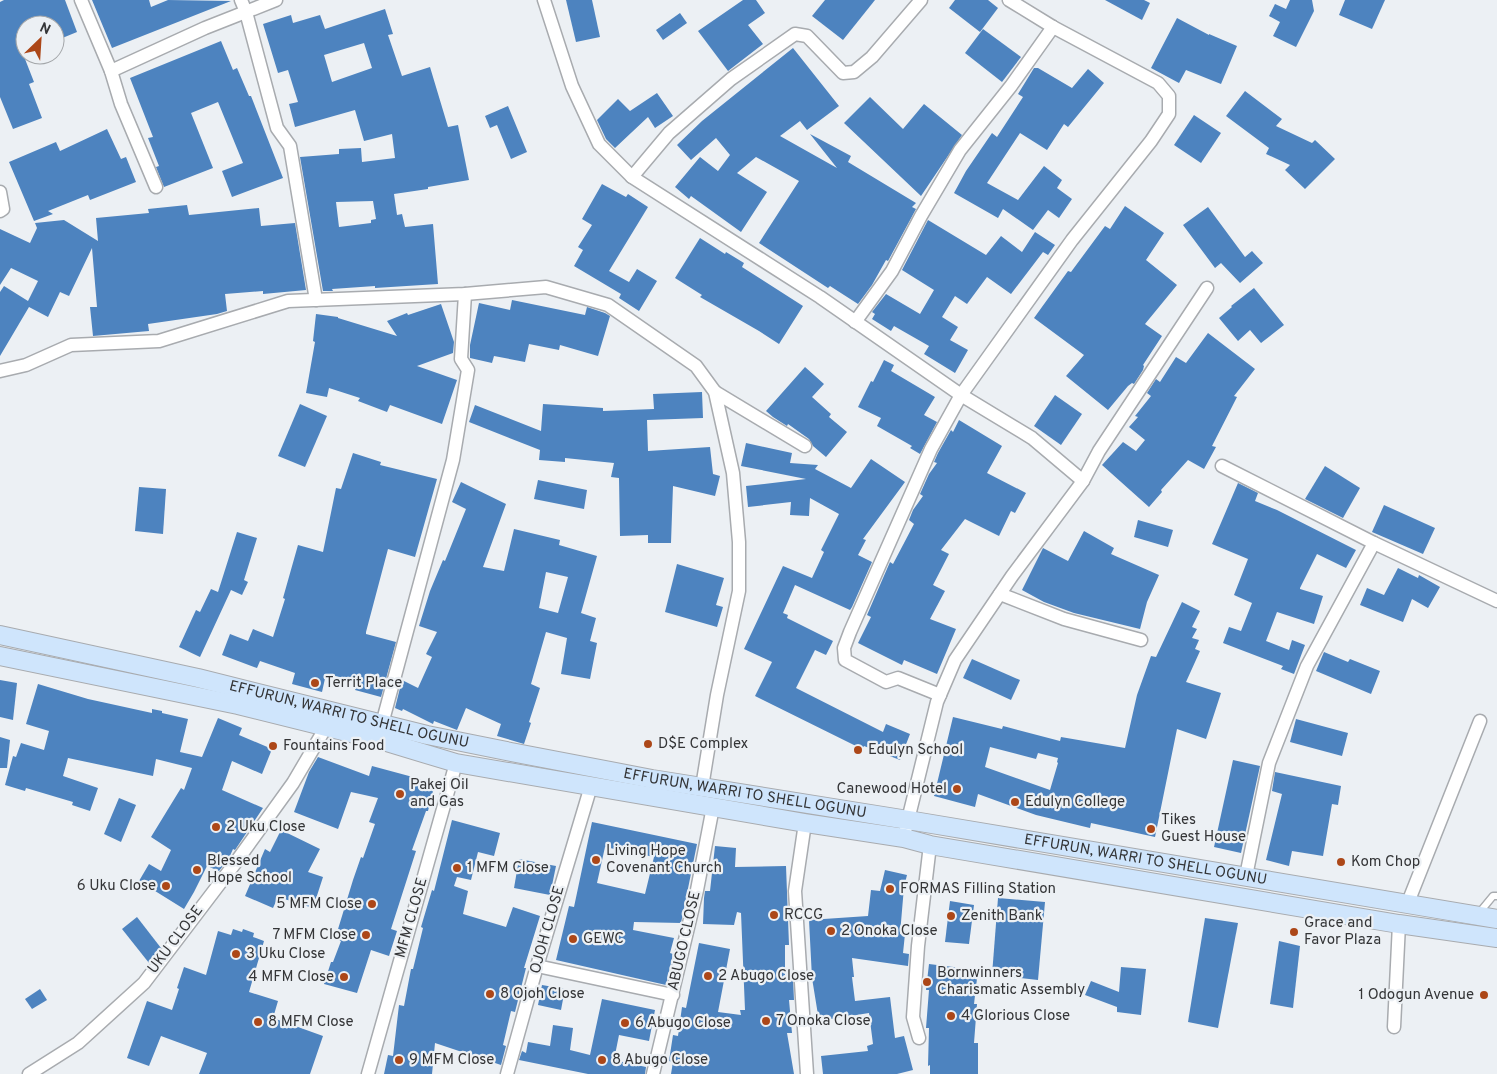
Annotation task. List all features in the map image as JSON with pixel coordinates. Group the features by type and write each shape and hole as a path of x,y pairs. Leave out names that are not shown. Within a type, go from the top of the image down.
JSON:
{"main road":[{"name":"EFFURUN, WARRI TO SHELL OGUNU","path":"0,635 198,678 382,724 511,752 702,787 1497,919"},
{"name":"EFFURUN, WARRI TO SHELL OGUNU","path":"0,656 238,705 383,741 456,763 1399,924 1497,938"}],"street":[{"path":"81,0 156,187"},
{"path":"241,0 246,12 277,128 290,146 316,300"},
{"path":"111,71 205,28 276,0"},
{"path":"544,0 572,86 599,144 632,177 684,209 855,322 961,395 1032,438 1083,481"},
{"path":"632,177 669,133 732,79 795,34 807,36 843,73 854,72 872,57 921,0"},
{"path":"940,695 898,678 886,682 845,660 844,648 922,467 961,395 1072,240 1151,141 1169,114 1169,96 1158,83 1053,27 1009,0"},
{"path":"855,322 892,272 921,216 960,150 1053,27"},
{"path":"0,192 3,209 0,211"},
{"path":"0,371 26,365 71,345 159,341 288,301 465,294 546,287 608,305 696,366 715,392 805,446"},
{"path":"904,838 937,702 955,660 1000,594 1083,481 1099,451 1207,288"},
{"path":"382,724 453,460 468,370 461,359 465,294"},
{"path":"702,787 717,695 739,592 739,542 733,473 715,392"},
{"path":"1222,466 1374,543 1497,602"},
{"path":"1246,876 1269,763 1307,666 1374,543"},
{"path":"1000,594 1064,619 1141,640"},
{"path":"1407,904 1480,721"},
{"name":"UKU CLOSE","path":"29,1074 78,1043 144,983 236,862 293,782 326,727"},
{"name":"MFM CLOSE","path":"368,1074 456,763"},
{"name":"OJOH CLOSE","path":"507,1074 591,786"},
{"name":"ABUGO CLOSE","path":"653,1074 697,890 713,807"},
{"path":"805,823 795,891 808,1074"},
{"path":"919,1038 913,1017 918,946 930,845"},
{"path":"1394,1027 1399,924"},
{"path":"537,966 673,996"}],"lane":[{"path":"1478,916 1489,899 1492,896 1497,896"}],"building":[{"path":"4,0 65,0 77,32 65,37 65,15 15,15 15,65 27,65 34,82 29,84 42,118 13,129 0,97 0,2"},
{"path":"92,0 149,0 151,7 168,0 231,1 112,48"},
{"path":"566,0 592,0 600,37 576,42"},
{"path":"743,0 756,0 765,13 748,25 763,44 728,71 698,31"},
{"path":"825,0 875,0 843,40 812,16"},
{"path":"955,0 988,0 998,8 980,32 949,8"},
{"path":"1105,0 1144,0 1150,3 1142,20"},
{"path":"1290,0 1312,0 1314,11 1296,47 1273,36 1280,22 1269,16 1275,4 1286,9"},
{"path":"1345,0 1385,0 1372,29 1339,15"},
{"path":"385,9 393,34 388,35 402,76 430,67 448,127 458,125 469,180 394,194 397,215 402,214 405,227 433,224 438,284 375,288 375,286 323,291 300,157 339,154 339,149 361,148 362,162 395,158 392,134 364,141 355,110 295,127 289,104 298,102 288,70 278,73 263,24 291,15 293,23 320,15 325,29","holes":["364,43 372,68 332,82 324,55","373,201 376,219 371,220 371,223 339,227 336,202"]},
{"path":"680,13 687,23 663,40 656,30"},
{"path":"1177,18 1209,35 1237,46 1221,84 1186,70 1179,83 1151,68"},
{"path":"983,29 1021,57 1002,82 965,53"},
{"path":"221,41 233,70 237,68 249,96 251,96 283,178 232,197 222,171 243,163 218,102 191,113 213,168 164,187 156,167 159,166 148,138 153,137 130,78"},
{"path":"793,48 839,106 807,130 800,121 780,136 837,168 810,134 851,156 848,162 916,203 912,207 916,209 888,261 886,260 872,285 858,304 830,286 828,288 759,243 799,181 756,157 737,173 767,192 741,232 691,196 689,199 675,187 700,157 718,171 730,155 716,138 691,160 677,145 702,121"},
{"path":"1034,68 1038,68 1072,88 1088,69 1104,83 1068,127 1064,124 1047,150 1020,133 987,183 1018,200 1044,166 1062,180 1057,188 1072,199 1059,218 1048,210 1033,230 1003,209 998,218 954,193 966,171 992,133 997,137 1023,97 1018,94"},
{"path":"1245,91 1282,119 1276,126 1312,143 1315,140 1335,159 1305,189 1285,170 1290,165 1266,154 1269,148 1226,116"},
{"path":"657,93 673,116 655,128 648,117 615,148 606,139 597,120 618,99 630,111"},
{"path":"870,97 903,129 924,104 962,135 921,196 844,123"},
{"path":"508,106 527,152 511,159 497,125 490,128 485,116"},
{"path":"1194,115 1221,133 1201,163 1174,145"},
{"path":"107,129 121,159 126,157 136,182 90,200 88,195 48,211 53,214 34,221 9,162 56,142 60,151"},
{"path":"602,184 626,197 628,194 648,207 609,271 629,282 637,269 657,281 639,311 619,298 621,294 574,266 583,250 578,247 592,225 582,219"},
{"path":"187,205 189,215 259,208 261,226 295,223 306,290 263,294 263,291 225,294 227,311 148,324 149,331 93,336 90,307 97,307 92,248 69,296 60,292 48,317 29,307 0,356 0,292 4,286 28,301 38,281 11,268 0,285 0,229 30,243 37,228 35,223 64,220 98,241 96,218 149,213 148,209"},
{"path":"1125,206 1164,233 1146,260 1177,285 1145,324 1162,336 1143,365 1143,370 1134,384 1132,383 1128,386 1108,410 1066,376 1084,355 1034,318 1068,271 1071,272 1105,226 1110,229"},
{"path":"1208,207 1245,257 1252,251 1263,263 1240,283 1221,263 1215,268 1183,225"},
{"path":"928,220 986,255 1001,236 1022,252 1035,232 1055,245 1048,255 1043,252 1011,294 987,277 967,304 955,296 942,317 958,327 950,340 968,350 955,373 924,354 929,346 894,326 891,331 872,319 875,314 872,312 886,294 920,314 934,290 902,270"},
{"path":"700,238 725,254 726,252 744,263 742,267 803,306 779,344 700,297 702,295 675,278"},
{"path":"1254,288 1284,325 1261,343 1250,330 1238,341 1219,318"},
{"path":"512,300 585,315 587,307 610,316 598,356 560,345 559,350 529,344 525,362 494,356 492,363 470,358 470,345 479,303 510,310"},
{"path":"441,304 454,342 453,353 417,366 457,380 442,424 390,405 387,412 358,401 360,398 329,388 327,397 306,393 315,342 313,341 316,314 338,317 397,336 387,321 407,313 408,315"},
{"path":"1208,333 1255,369 1234,396 1237,397 1212,446 1216,447 1204,469 1188,460 1161,490 1162,492 1149,507 1102,465 1123,442 1136,451 1145,440 1129,427 1138,417 1135,416 1151,396 1147,393 1156,379 1160,382 1176,357 1186,363"},
{"path":"884,360 894,365 891,371 935,397 924,415 937,422 920,454 910,448 912,446 877,426 881,418 858,407"},
{"path":"805,367 824,384 812,397 831,414 829,417 847,432 826,457 813,446 809,439 766,411"},
{"path":"702,392 703,418 647,420 648,451 710,447 713,474 720,476 715,496 673,486 671,543 648,543 648,535 620,536 619,478 611,477 614,463 565,458 565,462 539,460 540,450 469,422 475,405 541,431 543,404 603,408 603,411 654,409 653,394"},
{"path":"1055,395 1082,414 1061,445 1034,426"},
{"path":"300,404 327,416 305,467 278,456"},
{"path":"959,420 1002,446 987,473 1026,493 1015,513 1011,511 999,536 965,519 941,550 949,554 933,585 945,591 930,619 956,629 937,674 904,660 902,665 858,643 871,617 867,615 890,562 893,564 914,524 909,520 913,510 923,496 920,494 929,474 937,463 934,462 938,453"},
{"path":"746,443 792,453 790,463 818,465 815,469 851,488 871,459 905,482 863,539 866,540 858,555 872,562 850,610 795,585 783,613 788,615 787,618 833,641 826,655 815,650 796,688 883,732 886,724 910,734 900,760 864,746 862,749 755,696 772,662 744,649 783,566 812,578 824,552 821,550 839,514 810,498 809,516 790,515 791,502 748,507 746,486 806,479 741,466"},
{"path":"353,453 381,462 380,465 437,479 415,557 388,549 366,632 366,634 396,642 381,697 355,690 358,681 326,674 322,692 292,684 295,673 260,661 257,668 222,655 230,634 248,641 253,629 273,637 285,599 283,598 298,545 323,552 336,488 341,489"},
{"path":"1325,466 1360,488 1343,518 1305,499"},
{"path":"538,480 587,490 584,509 534,499"},
{"path":"461,482 506,504 483,567 504,571 514,529 560,540 559,545 597,556 581,613 596,618 590,641 597,643 590,679 561,674 567,638 546,632 531,684 540,688 524,744 497,736 501,724 466,708 457,730 434,721 433,724 403,709 402,711 395,708 402,680 418,688 432,657 426,654 437,632 419,626 430,591 443,560 445,561 466,509 452,502","holes":["546,572 568,577 558,613 539,608"]},
{"path":"1238,483 1258,493 1255,501 1277,510 1356,550 1346,568 1317,554 1300,588 1323,596 1314,624 1277,612 1266,641 1289,650 1292,640 1305,645 1294,674 1281,669 1283,666 1223,643 1229,627 1241,631 1252,603 1234,595 1248,559 1212,544"},
{"path":"139,487 166,489 163,534 135,531"},
{"path":"1384,505 1435,528 1423,554 1372,532"},
{"path":"1138,520 1173,530 1168,547 1134,537"},
{"path":"1084,531 1114,548 1111,554 1159,575 1147,602 1140,629 1074,613 1044,602 1022,590 1043,548 1068,561"},
{"path":"237,532 257,538 244,580 248,582 242,595 231,590 200,657 179,647 196,610 200,612 211,589 218,592"},
{"path":"677,564 724,578 716,605 723,607 717,627 665,612"},
{"path":"1398,568 1418,578 1419,575 1440,587 1428,608 1412,599 1403,622 1360,605 1367,588 1384,595"},
{"path":"1182,602 1200,611 1192,627 1197,629 1192,638 1199,640 1195,649 1200,651 1186,682 1221,693 1206,739 1177,729 1155,837 1091,823 1090,828 1036,815 978,794 975,807 934,796 953,717 1002,729 1003,726 1060,741 1061,737 1125,748 1137,695 1151,656 1156,657","holes":["990,747 1036,759 1038,753 1058,758 1050,790 985,767"]},
{"path":"1324,652 1348,662 1350,659 1380,671 1371,694 1316,671"},
{"path":"972,659 1020,680 1011,700 963,678"},
{"path":"0,680 17,683 13,720 0,717"},
{"path":"38,684 88,699 152,713 152,709 162,711 162,713 188,719 180,752 202,757 218,718 242,728 239,735 272,749 262,774 232,761 222,790 263,808 219,871 207,866 184,909 139,881 149,864 161,871 171,850 151,837 181,788 184,790 192,768 156,759 153,776 68,758 63,776 98,788 90,811 72,805 73,802 26,788 25,791 5,785 13,756 16,757 21,743 44,750 49,731 26,724"},
{"path":"1296,719 1348,733 1342,756 1290,742"},
{"path":"0,737 10,740 7,768 0,768"},
{"path":"318,757 369,776 372,766 435,783 428,811 426,811 412,850 416,851 391,929 397,931 389,956 371,950 357,993 324,984 331,962 333,962 341,941 335,939 353,880 375,824 369,822 378,798 351,792 338,829 294,812 309,772"},
{"path":"1233,760 1260,766 1241,853 1214,847"},
{"path":"1275,772 1341,786 1338,805 1332,804 1323,856 1292,851 1289,866 1266,860 1282,794 1272,791"},
{"path":"119,798 136,805 121,842 104,834"},
{"path":"452,820 500,833 494,856 478,852 471,880 457,877 454,886 468,891 463,914 506,927 513,907 540,916 524,968 526,968 515,1012 511,1011 503,1045 506,1046 501,1065 435,1043 432,1074 384,1074 388,1055 393,1056 399,1005 404,1006 411,969 413,969 423,928 421,927 432,890 434,891"},
{"path":"592,822 697,844 681,923 634,922 633,930 674,938 670,953 673,954 666,985 556,960 569,906 574,907","holes":["605,847 654,857 645,894 597,883"]},
{"path":"281,830 320,849 308,872 323,877 313,908 278,897 273,908 245,896 265,849 270,852"},
{"path":"715,846 736,848 735,867 786,866 789,945 785,945 785,978 793,978 794,1000 789,1000 792,1033 787,1033 794,1074 671,1074 673,1062 669,1061 673,1035 678,1036 682,1007 686,1008 699,943 730,949 718,1012 741,1015 740,1010 745,1010 741,913 737,912 734,925 703,924 705,891 710,891"},
{"path":"519,859 556,866 550,895 514,888"},
{"path":"885,870 907,875 904,887 900,934 905,934 903,953 909,954 908,966 852,958 855,1001 890,997 895,1038 904,1036 913,1070 897,1074 823,1074 821,1056 868,1051 867,1046 873,1044 869,1013 819,1021 812,978 809,920 868,916 871,890 880,891"},
{"path":"998,898 1045,902 1038,980 992,975"},
{"path":"950,901 974,905 969,944 945,942"},
{"path":"137,917 161,948 149,963 122,929"},
{"path":"1205,918 1238,923 1218,1028 1188,1022"},
{"path":"233,929 242,932 243,929 254,933 253,937 264,941 249,992 278,1001 273,1018 323,1036 310,1074 199,1074 207,1053 161,1036 149,1066 127,1058 147,1001 172,1010 184,967 206,975 218,931 231,935"},
{"path":"1279,941 1300,946 1293,1008 1270,1004"},
{"path":"929,964 978,970 974,1004 977,1004 974,1043 978,1043 978,1074 930,1074 930,1065 928,1066 929,1028 926,1028 929,990 926,990"},
{"path":"1121,967 1146,969 1141,1015 1117,1012 1117,1007 1085,995 1091,981 1119,992"},
{"path":"542,985 565,989 561,1010 538,1005"},
{"path":"40,989 47,1000 32,1009 25,999"},
{"path":"602,999 655,1010 649,1041 619,1035 614,1060 646,1067 645,1074 588,1074 519,1060 522,1051 526,1053 528,1042 550,1046 553,1025 573,1028 570,1050 590,1055"}],"place":[{"name":"Territ Place","path":"315,683"},
{"name":"D$E Complex","path":"648,744"},
{"name":"Fountains Food","path":"273,746"},
{"name":"Edulyn School","path":"858,750"},
{"name":"Canewood Hotel","path":"957,789"},
{"name":"Pakej Oil and Gas","path":"400,794"},
{"name":"Edulyn College","path":"1015,802"},
{"name":"2 Uku Close","path":"216,827"},
{"name":"Tikes Guest House","path":"1151,829"},
{"name":"Living Hope Covenant Church","path":"596,860"},
{"name":"Kom Chop","path":"1341,862"},
{"name":"1 MFM Close","path":"457,868"},
{"name":"Blessed Hope School","path":"197,870"},
{"name":"6 Uku Close","path":"166,886"},
{"name":"FORMAS Filling Station","path":"890,889"},
{"name":"5 MFM Close","path":"372,904"},
{"name":"RCCG","path":"774,915"},
{"name":"Zenith Bank","path":"951,916"},
{"name":"2 Onoka Close","path":"831,931"},
{"name":"Grace and Favor Plaza","path":"1294,932"},
{"name":"7 MFM Close","path":"366,935"},
{"name":"GEWC","path":"573,939"},
{"name":"3 Uku Close","path":"236,954"},
{"name":"2 Abugo Close","path":"708,976"},
{"name":"4 MFM Close","path":"344,977"},
{"name":"Bornwinners Charismatic Assembly","path":"927,982"},
{"name":"8 Ojoh Close","path":"490,994"},
{"name":"1 Odogun Avenue","path":"1484,995"},
{"name":"4 Glorious Close","path":"951,1016"},
{"name":"7 Onoka Close","path":"766,1021"},
{"name":"8 MFM Close","path":"258,1022"},
{"name":"6 Abugo Close","path":"625,1023"},
{"name":"9 MFM Close","path":"399,1060"},
{"name":"8 Abugo Close","path":"602,1060"}]}
